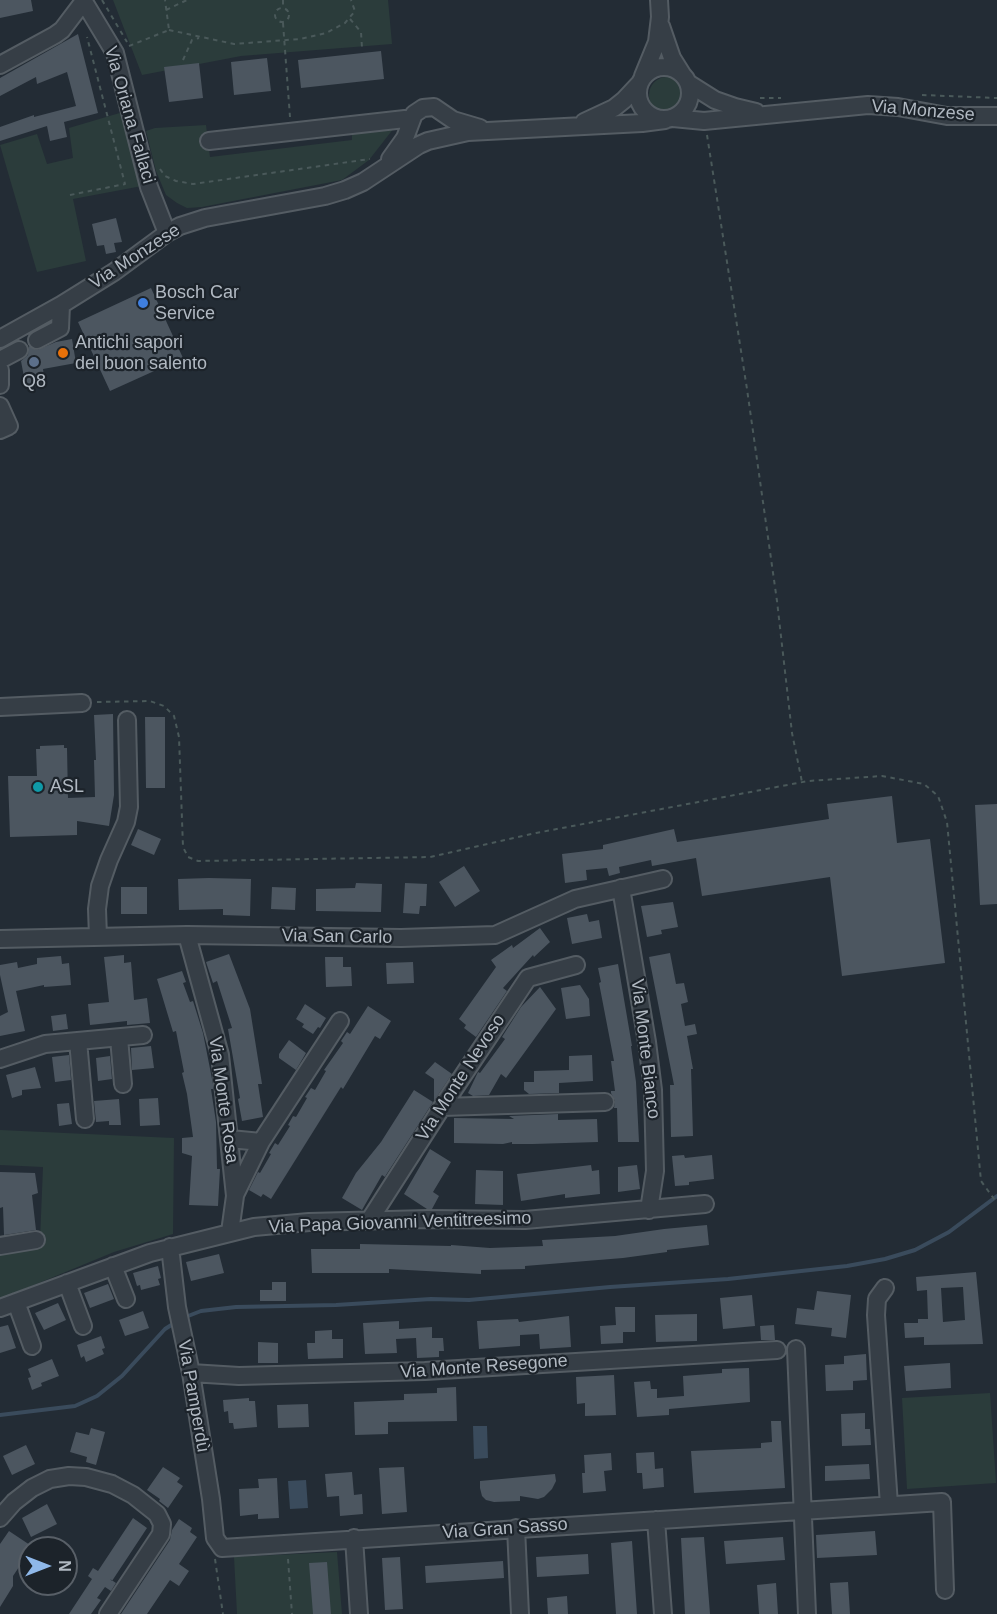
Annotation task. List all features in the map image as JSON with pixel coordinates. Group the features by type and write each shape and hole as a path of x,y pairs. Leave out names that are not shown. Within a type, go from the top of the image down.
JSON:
{"street":[{"path":"0,65 62,30 84,1"},
{"name":"Via Oriana Fallaci","path":"84,1 115,53 149,188 168,233"},
{"path":"659,8 667,46 686,79 690,91 686,107 669,119 649,115 643,109 637,93 657,42 659,8"},
{"path":"641,80 650,70 668,67 676,70 686,79"},
{"name":"Via Monzese","path":"686,79 715,100 758,112 778,113"},
{"name":"Via Monzese","path":"560,127 581,123 604,114 624,100 641,80"},
{"name":"Via Monzese","path":"381,162 433,140 468,132 490,130 642,123 669,119 704,121 883,105 947,116 997,116"},
{"name":"Via Monzese","path":"0,339 114,272 168,233 197,220 325,195 363,182 381,162 397,151 416,112 423,108 434,107 453,120 490,130"},
{"path":"208,141 405,119 411,121 416,136 433,140 444,131 446,126 441,112"},
{"path":"37,340 60,328 61,305"},
{"path":"0,360 19,350"},
{"path":"0,370 0,386"},
{"path":"0,406 9,426 0,430"},
{"path":"0,706 82,703"},
{"path":"98,937 97,909 102,879 126,822 129,807 127,720"},
{"name":"Via San Carlo","path":"0,939 187,935 401,938 495,935 575,899 663,879"},
{"name":"Via Monte Bianco","path":"621,888 653,1090 655,1164 649,1210"},
{"name":"Via Monte Rosa","path":"187,935 220,1054 235,1196 230,1232"},
{"name":"Via Monte Nevoso","path":"369,1221 528,978 576,965"},
{"path":"235,1196 261,1142 340,1021"},
{"path":"0,1059 45,1044 143,1035"},
{"path":"119,1038 123,1084"},
{"path":"78,1041 85,1119"},
{"path":"442,1107 605,1102"},
{"path":"230,1139 261,1142"},
{"name":"Via Papa Giovanni Ventitreesimo","path":"0,1308 170,1247 230,1232 278,1225 369,1221 525,1220 705,1204"},
{"path":"0,1246 36,1240"},
{"name":"Via Pamperdù","path":"170,1247 178,1312 191,1373 215,1538 218,1545"},
{"path":"113,1266 126,1299"},
{"path":"67,1283 83,1326"},
{"path":"885,1288 877,1299 876,1315 889,1505"},
{"path":"16,1302 32,1346"},
{"path":"796,1349 807,1614"},
{"name":"Via Monte Resegone","path":"191,1373 239,1376 425,1371 777,1350"},
{"path":"0,1518 19,1498 38,1484 58,1477 75,1476 102,1481 122,1489 157,1514 162,1524 159,1536 108,1614"},
{"name":"Via Gran Sasso","path":"218,1545 226,1549 354,1538 942,1502 945,1590"},
{"path":"656,1520 663,1614"},
{"path":"516,1528 520,1614"},
{"path":"354,1538 359,1614"}],"path":[{"path":"102,0 109,10"},
{"path":"165,0 169,30"},
{"path":"166,10 187,0"},
{"path":"282,0 284,8 290,14 287,21 283,23"},
{"path":"129,46 169,30 234,44 284,41 326,33 341,26 350,18 355,9 351,0"},
{"path":"283,23 276,20 275,15 277,10 284,8"},
{"path":"350,18 361,32 362,48"},
{"path":"283,23 291,132"},
{"path":"70,195 125,184 92,51 84,32"},
{"path":"183,60 192,40 202,38"},
{"path":"704,121 747,389 777,601 792,733 801,782"},
{"path":"165,176 193,184 369,160 381,162"},
{"path":"82,703 150,701 160,704 171,712 179,737 183,847 188,857 198,861 430,857 536,833 801,782 882,776 924,784 938,796 946,822 981,1181 997,1203"},
{"path":"286,1544 292,1614"},
{"path":"218,1545 214,1557 223,1614"}],"shaded area":[{"path":"113,0 388,0 392,44 241,56 142,75"},
{"path":"667,77 680,82 685,95 680,108 667,113 654,108 649,95 654,82"},
{"path":"123,112 142,186 73,199 86,261 37,272 0,145 37,134 47,164 73,158 69,128"},
{"path":"206,125 210,157 352,140 352,131 394,128 369,160 342,180 187,208 166,195 156,171 146,131 155,128"},
{"path":"0,1130 174,1138 173,1234 114,1252 0,1299 0,1251 40,1240 43,1167 0,1165"},
{"path":"990,1393 996,1483 907,1489 902,1398"},
{"path":"337,1552 342,1614 237,1614 234,1557"}],"water":[{"path":"473,1426 487,1426 488,1458 474,1459"},
{"path":"306,1480 308,1508 290,1509 288,1481"}],"building":[{"path":"0,0 31,0 33,11 0,18"},
{"path":"78,34 98,113 64,122 67,137 50,141 47,126 0,141 0,127 34,115 34,117 76,106 67,72 37,84 36,77 0,96 0,78"},
{"path":"381,51 384,79 301,88 298,60"},
{"path":"267,58 271,91 234,95 231,62"},
{"path":"199,63 203,98 169,102 164,67"},
{"path":"116,218 122,242 114,243 116,252 106,254 104,245 97,246 92,224"},
{"path":"151,288 183,358 110,391 78,322"},
{"path":"72,339 76,363 43,369 45,385 26,388 21,361 28,355 29,346 37,350 56,342"},
{"name":"ASL","path":"113,714 114,795 109,826 77,821 77,835 10,837 8,776 37,776 36,749 40,749 40,746 64,745 64,748 67,748 68,798 95,797 94,715"},
{"path":"145,717 165,717 165,788 146,788"},
{"path":"892,796 897,843 930,839 945,963 842,976 830,877 702,896 696,858 652,866 651,860 619,867 620,873 609,876 607,868 586,870 587,880 565,883 562,854 603,849 603,845 674,829 677,842 829,819 827,804"},
{"path":"997,804 997,904 980,905 975,805"},
{"path":"138,829 161,839 154,855 131,845"},
{"path":"464,866 480,891 455,907 439,882"},
{"path":"178,879 251,879 250,916 223,915 223,909 179,910"},
{"path":"356,883 382,884 381,912 316,911 316,889 355,888"},
{"path":"405,883 427,884 426,906 420,906 419,914 403,913"},
{"path":"121,887 147,887 147,914 121,914"},
{"path":"272,887 296,888 295,910 271,909"},
{"path":"673,902 678,927 661,930 662,934 647,937 641,906"},
{"path":"587,914 589,922 599,920 602,938 572,944 567,918"},
{"path":"540,928 550,942 534,957 533,955 503,988 507,991 476,1037 464,1028 466,1025 459,1019 496,967 491,960 512,945 513,948"},
{"path":"670,953 676,984 684,983 688,1002 681,1004 685,1026 695,1024 697,1034 687,1036 693,1069 691,1069 693,1136 671,1137 670,1085 674,1085 649,957"},
{"path":"229,954 250,1009 262,1084 258,1084 263,1117 242,1121 228,1029 232,1028 217,981 213,983 206,962"},
{"path":"124,955 124,963 131,962 134,1000 147,998 150,1023 127,1025 127,1021 90,1025 88,1004 109,1002 104,957"},
{"path":"61,956 62,964 69,963 71,985 44,987 44,985 16,991 25,1031 0,1036 0,1016 8,1012 0,965 17,962 18,968 37,964 37,958"},
{"path":"325,957 343,957 343,967 351,967 352,986 326,987"},
{"path":"413,962 414,983 387,984 386,963"},
{"path":"618,964 632,1046 639,1142 618,1142 617,1108 614,1108 615,1101 611,1093 615,1091 611,1061 614,1061 598,968"},
{"path":"182,971 186,982 183,983 190,1002 193,1001 203,1033 213,1084 213,1089 211,1089 216,1122 217,1169 220,1169 218,1206 189,1205 192,1156 182,1153 182,1138 193,1137 182,1073 184,1072 176,1031 173,1032 157,979"},
{"path":"580,985 589,999 590,1016 566,1019 561,988"},
{"path":"540,987 556,1009 506,1078 501,1074 489,1095 473,1096 468,1093 478,1072 480,1073 505,1039 502,1037 521,1007"},
{"path":"305,1004 326,1018 313,1034 302,1027 304,1024 296,1019"},
{"path":"368,1006 391,1021 380,1039 375,1036 271,1199 263,1194 261,1197 249,1190 271,1154 269,1153 275,1143 278,1145 311,1088 315,1090 326,1071 324,1070 343,1043 341,1041 347,1032 350,1034"},
{"path":"66,1014 68,1029 53,1031 51,1016"},
{"path":"289,1040 306,1053 296,1070 279,1058 279,1054"},
{"path":"151,1046 154,1068 132,1070 131,1048"},
{"path":"69,1055 71,1080 55,1082 52,1057"},
{"path":"592,1055 593,1081 559,1083 559,1093 529,1094 524,1090 524,1082 534,1082 534,1071 569,1070 569,1056"},
{"path":"110,1056 112,1079 98,1081 96,1058"},
{"path":"435,1062 452,1074 434,1101 434,1079 425,1073"},
{"path":"35,1067 41,1088 22,1090 22,1095 12,1098 6,1075"},
{"path":"414,1090 433,1102 385,1177 382,1175 362,1210 342,1198 356,1173 381,1142"},
{"path":"158,1098 160,1125 140,1126 139,1099"},
{"path":"119,1099 121,1125 109,1125 109,1121 96,1122 94,1101"},
{"path":"69,1103 72,1124 59,1126 57,1104"},
{"path":"558,1114 558,1120 597,1119 598,1142 454,1143 454,1118 514,1119 509,1116"},
{"path":"430,1149 451,1162 433,1192 439,1196 432,1209 427,1209 404,1194"},
{"path":"684,1155 685,1158 712,1155 714,1179 675,1186 672,1156"},
{"path":"591,1165 592,1171 599,1170 600,1194 565,1198 565,1194 521,1201 517,1174"},
{"path":"637,1165 640,1189 618,1192 618,1167"},
{"path":"476,1170 503,1171 503,1205 475,1204"},
{"path":"0,1172 35,1173 38,1193 32,1195 36,1230 4,1235 3,1207 0,1208"},
{"path":"707,1225 709,1245 623,1258 525,1266 525,1269 481,1270 481,1274 389,1269 389,1273 312,1273 311,1249 360,1249 360,1244 490,1248 543,1246 542,1240 615,1236"},
{"path":"219,1254 224,1273 191,1281 186,1262"},
{"path":"158,1266 160,1285 141,1290 140,1285 137,1286 133,1273"},
{"path":"976,1272 983,1344 924,1345 924,1337 905,1338 904,1323 918,1323 918,1319 928,1319 927,1290 917,1291 916,1277","holes":["963,1287 965,1320 943,1322 941,1288"]},
{"path":"272,1282 286,1282 286,1301 260,1301 260,1290 272,1290"},
{"path":"108,1284 114,1299 90,1308 84,1293"},
{"path":"817,1291 851,1295 846,1338 831,1336 832,1328 795,1324 797,1308 814,1310"},
{"path":"752,1295 755,1326 723,1329 720,1298"},
{"path":"58,1303 66,1320 44,1330 35,1313"},
{"path":"615,1307 635,1307 635,1332 623,1332 623,1343 601,1344 600,1326 616,1325"},
{"path":"143,1311 149,1328 125,1336 119,1320"},
{"path":"697,1314 697,1341 656,1342 655,1315"},
{"path":"569,1316 571,1347 540,1349 539,1334 520,1335 520,1346 479,1349 477,1321 518,1319 519,1322"},
{"path":"399,1321 399,1329 432,1327 432,1338 443,1338 444,1351 439,1351 439,1357 417,1358 416,1338 396,1339 397,1353 365,1354 363,1323"},
{"path":"8,1325 16,1348 0,1353 0,1327"},
{"path":"774,1325 775,1340 761,1340 760,1326"},
{"path":"332,1330 332,1339 343,1339 343,1358 308,1359 307,1343 315,1343 315,1331"},
{"path":"101,1336 105,1348 102,1349 104,1354 86,1362 84,1356 81,1358 77,1345"},
{"path":"258,1342 278,1343 278,1363 258,1363"},
{"path":"866,1354 867,1380 853,1381 853,1390 826,1391 825,1365 844,1364 844,1356"},
{"path":"52,1359 59,1376 41,1383 42,1386 32,1390 28,1369"},
{"path":"950,1363 951,1388 906,1391 904,1366"},
{"path":"749,1368 750,1402 669,1409 669,1415 637,1417 634,1382 650,1381 651,1389 657,1389 657,1398 684,1396 683,1376 722,1373 722,1369"},
{"path":"614,1375 616,1415 585,1416 585,1403 577,1404 576,1377"},
{"path":"456,1387 457,1421 388,1422 388,1434 355,1435 354,1402 404,1400 404,1394 437,1393 437,1388"},
{"path":"249,1398 249,1401 255,1401 257,1427 234,1429 233,1423 229,1423 228,1411 224,1412 223,1400"},
{"path":"308,1404 309,1427 278,1428 277,1405"},
{"path":"865,1413 865,1429 870,1429 871,1445 842,1446 841,1414"},
{"path":"771,1421 781,1421 785,1488 694,1493 691,1451 761,1448 761,1443 772,1442"},
{"path":"91,1428 105,1432 96,1465 86,1462 87,1457 70,1452 76,1432 89,1435"},
{"path":"26,1445 35,1464 12,1475 3,1456"},
{"path":"654,1452 655,1469 663,1468 664,1487 643,1489 642,1473 637,1473 636,1453"},
{"path":"611,1453 612,1470 604,1471 606,1491 583,1493 584,1455"},
{"path":"869,1464 870,1479 825,1481 825,1466"},
{"path":"163,1467 180,1478 177,1482 183,1486 168,1508 147,1490"},
{"path":"404,1467 407,1512 382,1514 379,1468"},
{"path":"352,1472 354,1495 362,1494 363,1514 340,1516 339,1496 327,1497 325,1474"},
{"path":"555,1474 556,1481 552,1489 544,1497 538,1499 520,1496 520,1501 494,1502 482,1496 480,1488 480,1481"},
{"path":"277,1478 279,1518 258,1519 258,1514 240,1516 239,1489 259,1488 258,1479"},
{"path":"47,1504 57,1524 31,1536 22,1518"},
{"path":"133,1518 147,1528 112,1581 116,1583 111,1591 105,1587 97,1598 101,1600 91,1614 69,1614 92,1579 88,1576 93,1568 98,1571"},
{"path":"179,1519 192,1528 190,1532 197,1537 179,1564 189,1571 179,1586 170,1580 147,1614 121,1614 170,1540 172,1530"},
{"path":"9,1531 18,1537 18,1568 13,1576 13,1586 0,1607 0,1544"},
{"path":"875,1531 877,1555 817,1558 816,1535"},
{"path":"704,1537 710,1614 685,1614 681,1538"},
{"path":"783,1537 785,1560 726,1564 724,1541"},
{"path":"632,1541 637,1614 616,1614 611,1543"},
{"path":"588,1554 589,1574 537,1577 536,1557"},
{"path":"400,1557 403,1609 385,1610 382,1558"},
{"path":"503,1561 504,1578 426,1583 425,1566"},
{"path":"327,1562 331,1614 313,1614 309,1563"},
{"path":"848,1582 850,1614 832,1614 830,1583"},
{"path":"776,1583 778,1614 759,1614 757,1585"},
{"path":"567,1596 568,1614 548,1614 547,1598"}],"waterway":[{"path":"183,1318 201,1311 236,1307 336,1305 431,1299 469,1300 728,1279 847,1266 885,1259 915,1250 949,1232 997,1196"},
{"path":"0,1415 75,1406 97,1396 122,1376 165,1329 176,1322"}],"place":[{"name":"Bosch Car Service","path":"143,303"},
{"name":"Antichi sapori del buon salento","path":"63,353"},
{"name":"Q8","path":"34,362"},
{"name":"ASL","path":"38,787"}]}
